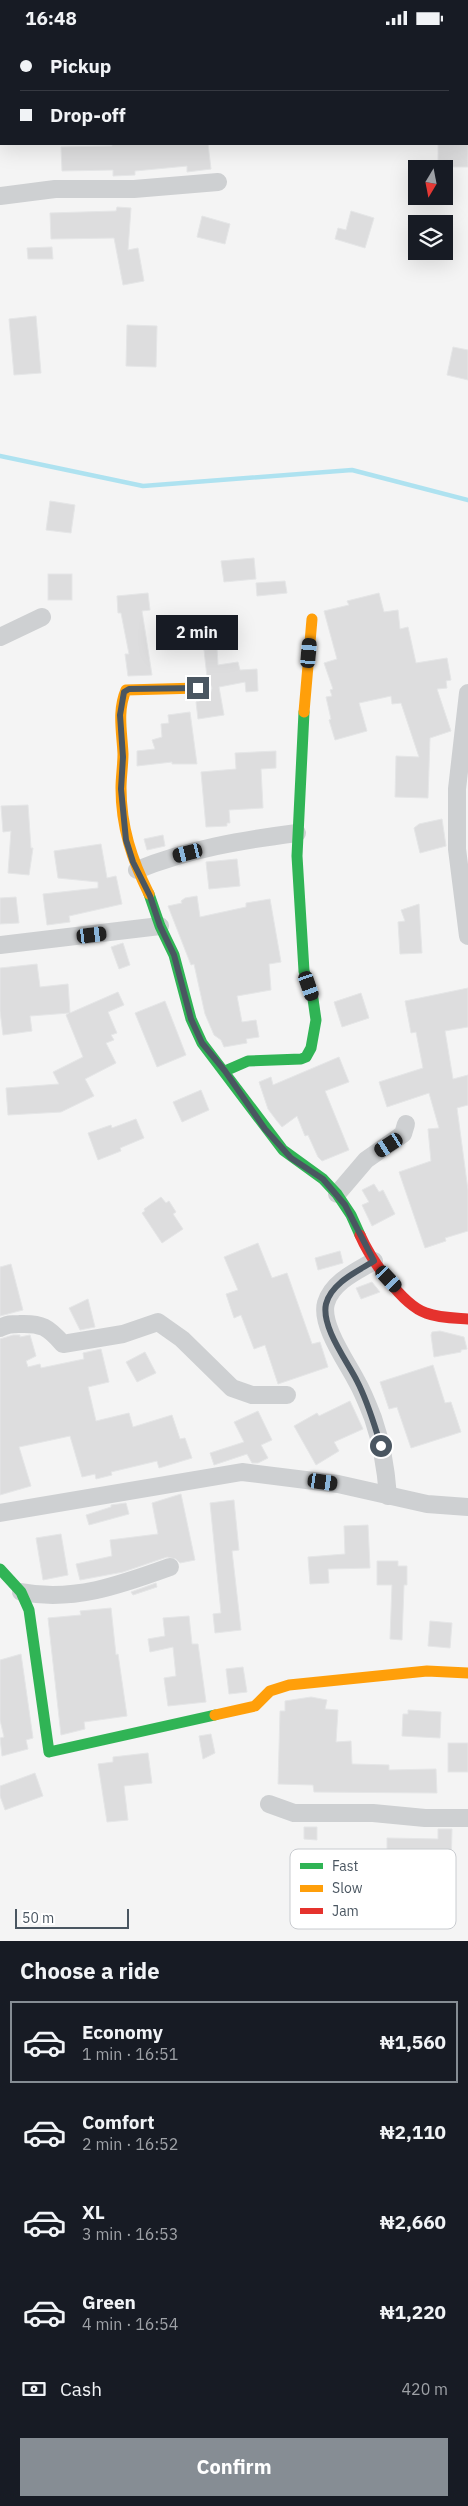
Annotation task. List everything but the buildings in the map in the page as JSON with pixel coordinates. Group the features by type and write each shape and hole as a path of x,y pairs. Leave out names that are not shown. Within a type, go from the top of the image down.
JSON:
{"street":[{"path":"0,196 55,189 134,189 218,182"},
{"path":"0,637 42,617"},
{"path":"225,1071 248,1061 301,1059 306,1057 312,1048 316,1020 313,999 304,971 297,833 303,720 312,619"},
{"path":"198,688 129,689 124,692 120,715 123,757 121,789 126,840 150,896 160,926 174,955 191,1019 202,1043 225,1071 265,1129 283,1150 323,1179 337,1194 351,1215 367,1251 374,1261 420,1311 468,1319"},
{"path":"468,693 457,797 458,849 468,935"},
{"path":"138,870 160,860 201,850 255,838 297,833"},
{"path":"0,945 160,926"},
{"path":"337,1194 366,1160 403,1134 406,1124"},
{"path":"374,1261 348,1276 331,1293 326,1303 326,1315 330,1329 358,1382 372,1418 386,1461 388,1496"},
{"path":"0,1328 6,1324 37,1323 50,1330 63,1344 123,1335 158,1321 182,1339 232,1388 252,1395 287,1395"},
{"path":"0,1513 242,1472 338,1484 427,1504 468,1507"},
{"path":"21,1592 43,1596 68,1595 125,1583 170,1567"},
{"path":"0,1569 21,1592 29,1611 34,1635 49,1752 255,1706 270,1691 289,1685 427,1671 468,1673"},
{"path":"269,1804 294,1813 373,1813 434,1818 468,1818"}],"waterway":[{"path":"0,456 143,486 352,470 468,500"}],"traffic: fast":[{"path":"225,1071 248,1061 301,1059 306,1057 311,1048 316,1020 313,999 304,971 297,856 304,712"},
{"path":"149,894 160,926 174,955 191,1019 202,1043 283,1150 323,1179 337,1194 351,1215 360,1235"},
{"path":"0,1569 21,1592 29,1610 49,1752 215,1715"}],"traffic: slow":[{"path":"304,712 312,619"},
{"path":"149,894 137,869 125,830 123,816 121,788 123,698 126,690 198,688"},
{"path":"215,1715 255,1706 270,1691 289,1685 427,1671 468,1673"}],"traffic: jam":[{"path":"360,1235 379,1268 407,1301 426,1313 436,1316 468,1319"}],"route":[{"path":"198,688 129,689 124,692 120,715 123,757 121,789 126,840 133,862 150,896 160,926 174,955 191,1019 202,1043 236,1086 265,1129 283,1150 291,1158 323,1179 337,1194 351,1215 367,1251 374,1261 348,1276 331,1293 326,1303 326,1315 330,1329 358,1382 381,1446"}]}
